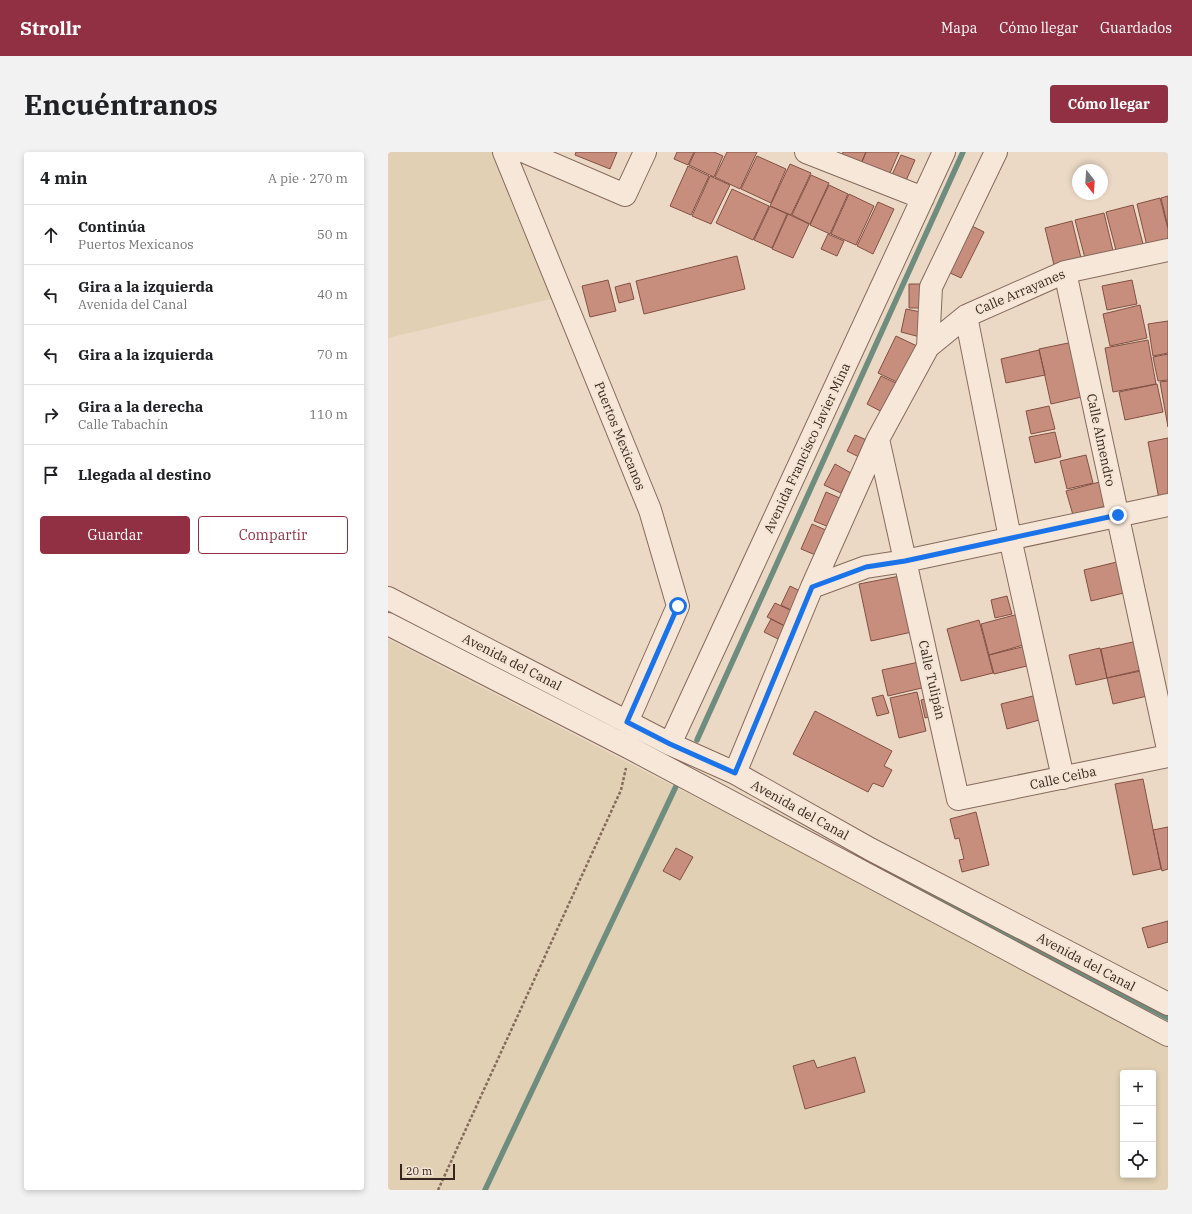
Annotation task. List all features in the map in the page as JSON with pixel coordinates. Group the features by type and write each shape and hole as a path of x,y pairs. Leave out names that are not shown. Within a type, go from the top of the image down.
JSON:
{"street":[{"name":"Puertos Mexicanos","path":"504,152 650,510 678,606 627,722"},
{"path":"525,152 625,195 645,152"},
{"path":"806,152 923,198"},
{"name":"Avenida Francisco Javier Mina","path":"670,744 944,152"},
{"path":"735,773 812,587 878,439 928,347 931,287 996,152"},
{"name":"Calle Arrayanes","path":"928,347 966,316 1065,272 1168,250"},
{"name":"Calle Almendro","path":"1065,272 1168,750"},
{"path":"966,316 1010,538 1063,778"},
{"name":"Calle Tulipán","path":"878,439 958,799"},
{"path":"812,587 866,567 905,561 1168,505"},
{"name":"Avenida del Canal","path":"388,598 670,744 735,773 870,849 1168,1004"},
{"path":"388,624 630,748 1168,1035"},
{"name":"Calle Ceiba","path":"958,799 1168,756"}],"path":[{"path":"438,1190 621,790 630,748"}],"shaded area":[{"path":"388,152 495,152 559,297 388,338"},
{"path":"388,639 1168,1041 1168,1190 388,1190"}],"building":[{"path":"576,152 617,152 610,169 575,155"},
{"path":"677,152 694,152 688,165 674,159"},
{"path":"695,152 714,152 723,156 714,177 689,165"},
{"path":"727,152 757,152 740,189 715,177"},
{"path":"843,152 866,152 861,164 842,156"},
{"path":"866,152 899,152 887,180 859,168"},
{"path":"901,155 915,160 905,183 891,177"},
{"path":"757,156 786,169 771,203 741,189"},
{"path":"790,164 811,173 791,215 770,206"},
{"path":"688,166 709,176 691,215 670,206"},
{"path":"811,175 829,183 810,224 792,215"},
{"path":"710,176 730,185 711,224 692,216"},
{"path":"829,185 848,194 830,234 810,225"},
{"path":"732,189 769,206 753,240 716,223"},
{"path":"849,194 874,206 856,245 831,234"},
{"path":"1168,196 1168,227 1161,198"},
{"path":"1160,198 1168,229 1168,242 1147,246 1137,204"},
{"path":"878,202 894,209 873,254 857,246"},
{"path":"1133,205 1144,248 1117,254 1106,212"},
{"path":"770,206 787,214 772,248 754,240"},
{"path":"1104,213 1114,255 1086,262 1075,220"},
{"path":"788,214 809,224 793,258 772,249"},
{"path":"1072,221 1082,262 1055,269 1045,228"},
{"path":"970,225 984,232 961,278 946,271"},
{"path":"828,234 844,241 837,256 821,249"},
{"path":"737,256 745,289 644,314 636,281"},
{"path":"608,280 616,311 590,317 582,286"},
{"path":"1132,280 1137,304 1107,310 1102,286"},
{"path":"630,283 634,299 619,303 615,287"},
{"path":"909,284 928,284 927,308 909,308"},
{"path":"1140,305 1147,338 1110,346 1103,314"},
{"path":"906,309 926,313 920,337 901,332"},
{"path":"1168,321 1168,353 1153,356 1148,324"},
{"path":"896,336 917,346 899,383 878,373"},
{"path":"1148,340 1156,384 1113,392 1105,348"},
{"path":"1078,341 1090,395 1051,404 1039,349"},
{"path":"1039,350 1045,375 1006,383 1001,359"},
{"path":"1168,354 1168,380 1158,381 1153,357"},
{"path":"881,376 900,385 886,414 867,404"},
{"path":"1168,381 1168,427 1160,382"},
{"path":"1157,384 1163,412 1125,420 1119,392"},
{"path":"1049,406 1055,429 1031,434 1026,411"},
{"path":"1055,432 1061,457 1035,463 1029,437"},
{"path":"855,435 869,441 861,458 847,451"},
{"path":"1168,438 1168,497 1159,499 1148,442"},
{"path":"1086,455 1093,483 1067,489 1060,461"},
{"path":"835,464 851,473 841,493 824,485"},
{"path":"1107,480 1113,504 1073,515 1066,491"},
{"path":"826,492 842,499 829,527 814,521"},
{"path":"812,524 828,531 818,556 801,549"},
{"path":"1125,560 1132,591 1091,601 1084,570"},
{"path":"900,576 912,632 871,641 859,584"},
{"path":"790,586 800,591 791,610 781,605"},
{"path":"1007,596 1012,614 995,618 991,600"},
{"path":"775,603 792,611 785,626 767,617"},
{"path":"1022,613 1030,643 989,655 981,624"},
{"path":"771,619 785,626 778,639 764,632"},
{"path":"979,620 993,673 961,681 947,629"},
{"path":"1142,640 1149,668 1107,678 1101,649"},
{"path":"1030,645 1035,664 994,674 989,655"},
{"path":"1100,648 1107,678 1076,685 1069,655"},
{"path":"919,662 926,687 888,696 882,670"},
{"path":"1150,669 1156,694 1113,704 1107,678"},
{"path":"917,692 926,731 899,738 890,698"},
{"path":"883,695 889,713 877,716 872,698"},
{"path":"1037,695 1043,719 1007,729 1001,704"},
{"path":"929,698 933,716 925,718 921,700"},
{"path":"815,711 892,751 884,766 892,770 883,787 873,783 868,792 793,754"},
{"path":"1143,779 1161,869 1133,875 1115,784"},
{"path":"976,812 989,865 962,872 959,860 964,859 959,838 955,839 950,819"},
{"path":"1168,827 1168,869 1162,871 1153,830"},
{"path":"676,848 693,857 680,880 663,871"},
{"path":"1168,921 1168,942 1148,948 1142,928"},
{"path":"855,1057 865,1092 805,1109 793,1066 814,1060 817,1068"}],"waterway":[{"path":"697,740 963,152"},
{"path":"485,1190 679,780"},
{"path":"881,870 1168,1018"}],"route":[{"path":"678,606 627,722 670,744 735,773 812,587 866,567 905,561 1118,515"}]}
